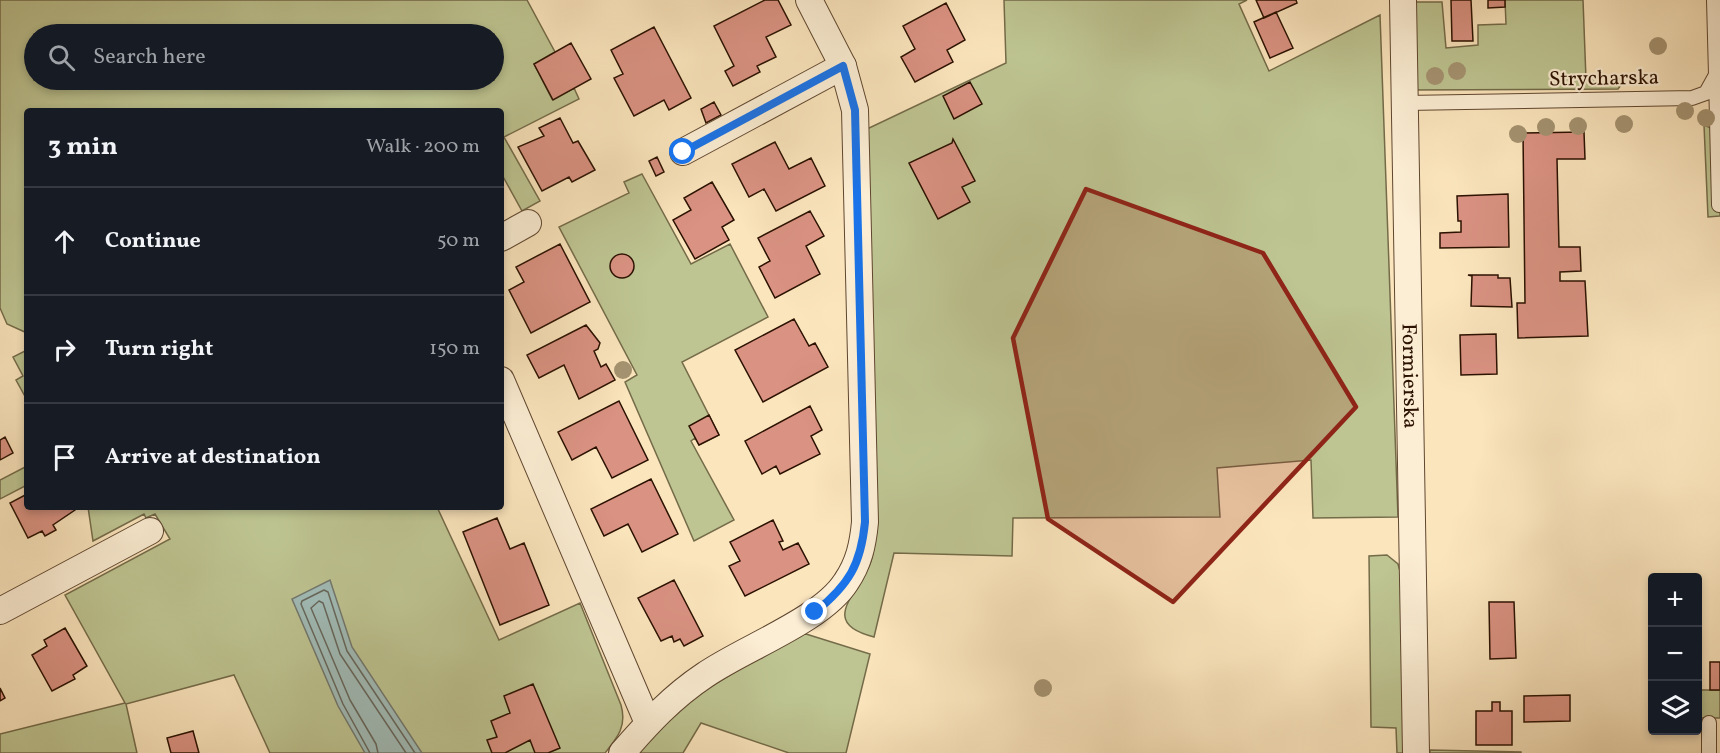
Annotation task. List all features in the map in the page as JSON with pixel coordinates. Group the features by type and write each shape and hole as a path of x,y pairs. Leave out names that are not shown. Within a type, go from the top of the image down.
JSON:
{"street":[{"path":"622,753 666,704 703,676 815,612 834,597 846,583 862,546 865,522 855,110 843,66 809,0"},
{"name":"Formierska","path":"1403,0 1416,753"},
{"path":"683,152 843,66"},
{"path":"504,236 528,223"},
{"path":"504,387 648,723"},
{"path":"0,611 150,531"}],"lane":[{"path":"1714,0 1719,111 1719,206"},
{"path":"1692,98 1706,93 1716,75"},
{"name":"Strycharska","path":"1405,103 1692,98"},
{"path":"1692,98 1719,111"},
{"path":"1709,723 1709,753"}],"highlighted area":[{"path":"1086,189 1263,253 1356,407 1173,602 1048,519 1013,338"}],"green space":[{"path":"0,0 527,0 555,52 534,64 552,99 574,88 579,99 504,137 504,108 24,108 24,332 7,324 0,308"},
{"path":"1004,0 1247,0 1239,4 1269,71 1380,15 1398,517 1313,518 1311,460 1217,468 1220,517 1013,518 1012,556 894,553 874,637 857,631 848,624 845,616 846,607 871,560 876,532 867,129 1006,63"},
{"path":"1505,0 1583,0 1586,79 1620,78 1621,85 1618,89 1414,90 1412,2 1442,2 1446,48 1478,45 1478,25 1506,24"},
{"path":"1704,125 1720,132 1720,216 1708,217"},
{"path":"504,137 540,201 522,211 504,178"},
{"path":"642,174 691,264 730,244 768,317 682,362 719,435 699,445 695,438 691,441 734,520 694,541 625,382 637,375 559,227 629,193 624,182"},
{"path":"24,352 24,395 16,380 23,376 13,357"},
{"path":"24,468 24,487 0,499 0,480"},
{"path":"88,510 438,510 499,640 580,603 621,705 623,719 620,731 605,753 270,753 234,675 126,704 137,753 0,753 0,734 125,703 65,595 170,539 155,514 146,518 144,514 93,541"},
{"path":"1387,555 1398,564 1402,579 1406,753 1397,753 1396,728 1371,727 1369,556"},
{"path":"806,634 870,654 846,753 789,753 701,723 683,753 637,753 681,709 702,692 794,636"},
{"path":"1702,690 1720,690 1720,718 1702,718"},
{"path":"1430,750 1521,752 1521,753 1430,753"}],"water":[{"path":"330,580 352,647 422,753 365,753 338,706 292,599"}],"building":[{"path":"765,0 778,0 791,25 766,37 776,57 757,66 760,72 733,86 725,71 734,66 714,26"},
{"path":"1256,0 1296,0 1297,3 1264,18"},
{"path":"1451,0 1471,0 1473,41 1452,41"},
{"path":"1488,0 1505,0 1505,7 1488,8"},
{"path":"946,3 965,40 947,50 953,62 915,82 901,57 915,49 903,26"},
{"path":"1276,12 1293,48 1270,58 1254,22"},
{"path":"654,27 691,98 669,110 664,100 634,116 614,78 623,74 611,50"},
{"path":"571,43 591,79 553,100 534,64"},
{"path":"970,82 982,104 954,119 943,96"},
{"path":"714,102 721,115 706,123 701,109"},
{"path":"560,118 573,143 578,141 595,170 572,182 569,177 542,191 518,147 544,136 539,128"},
{"path":"1584,132 1585,159 1557,159 1559,247 1580,247 1581,271 1560,272 1560,281 1585,281 1588,336 1518,338 1517,303 1525,303 1523,133"},
{"path":"953,139 975,181 962,187 970,202 938,219 909,163 952,143"},
{"path":"775,142 789,169 811,158 825,186 776,211 764,189 749,197 732,164"},
{"path":"657,157 664,172 656,176 649,161"},
{"path":"712,182 734,220 722,227 729,240 695,259 673,220 691,210 684,198"},
{"path":"1508,194 1509,247 1440,248 1440,233 1461,232 1457,196"},
{"path":"810,211 824,236 806,246 820,274 775,298 759,267 770,261 758,238"},
{"path":"560,244 590,302 531,333 509,290 524,282 516,267"},
{"path":"622,254 627,255 633,261 633,271 627,277 622,278 617,277 611,271 610,266 611,261 617,255"},
{"path":"1468,275 1498,275 1498,278 1510,278 1512,307 1471,306 1472,276"},
{"path":"794,319 809,346 815,343 828,367 763,402 735,350"},
{"path":"586,325 600,343 598,349 594,351 601,367 606,364 615,380 579,399 564,365 539,378 527,355"},
{"path":"1496,334 1497,374 1461,375 1460,335"},
{"path":"619,401 648,460 612,478 596,447 572,460 558,432"},
{"path":"810,406 822,430 811,436 820,454 780,474 776,466 762,474 745,441"},
{"path":"709,415 719,435 699,445 689,426"},
{"path":"5,437 13,453 0,460 0,440"},
{"path":"651,479 678,534 642,552 628,524 604,536 591,509"},
{"path":"24,496 24,510 75,510 53,525 56,530 45,536 42,531 28,538 10,503"},
{"path":"497,518 510,549 524,543 549,605 500,625 463,532"},
{"path":"773,520 783,541 779,542 783,550 798,543 809,564 745,596 729,566 740,561 730,542"},
{"path":"674,580 703,636 684,646 680,639 674,642 672,636 661,641 638,598"},
{"path":"1489,602 1514,602 1516,658 1490,659"},
{"path":"65,628 87,666 73,675 75,679 52,691 32,655 47,646 44,640"},
{"path":"1710,662 1720,662 1720,690 1710,690"},
{"path":"533,684 560,748 548,753 535,753 530,740 505,753 492,753 487,740 497,737 491,721 510,713 504,696"},
{"path":"0,688 5,698 0,701"},
{"path":"1570,695 1570,721 1524,722 1524,696"},
{"path":"1492,702 1500,702 1500,711 1512,711 1512,745 1476,745 1476,711 1492,711"},
{"path":"193,731 199,753 171,753 167,738"}],"route":[{"path":"683,152 843,66 855,110 865,522 862,546 846,583 834,597 815,612"}]}
